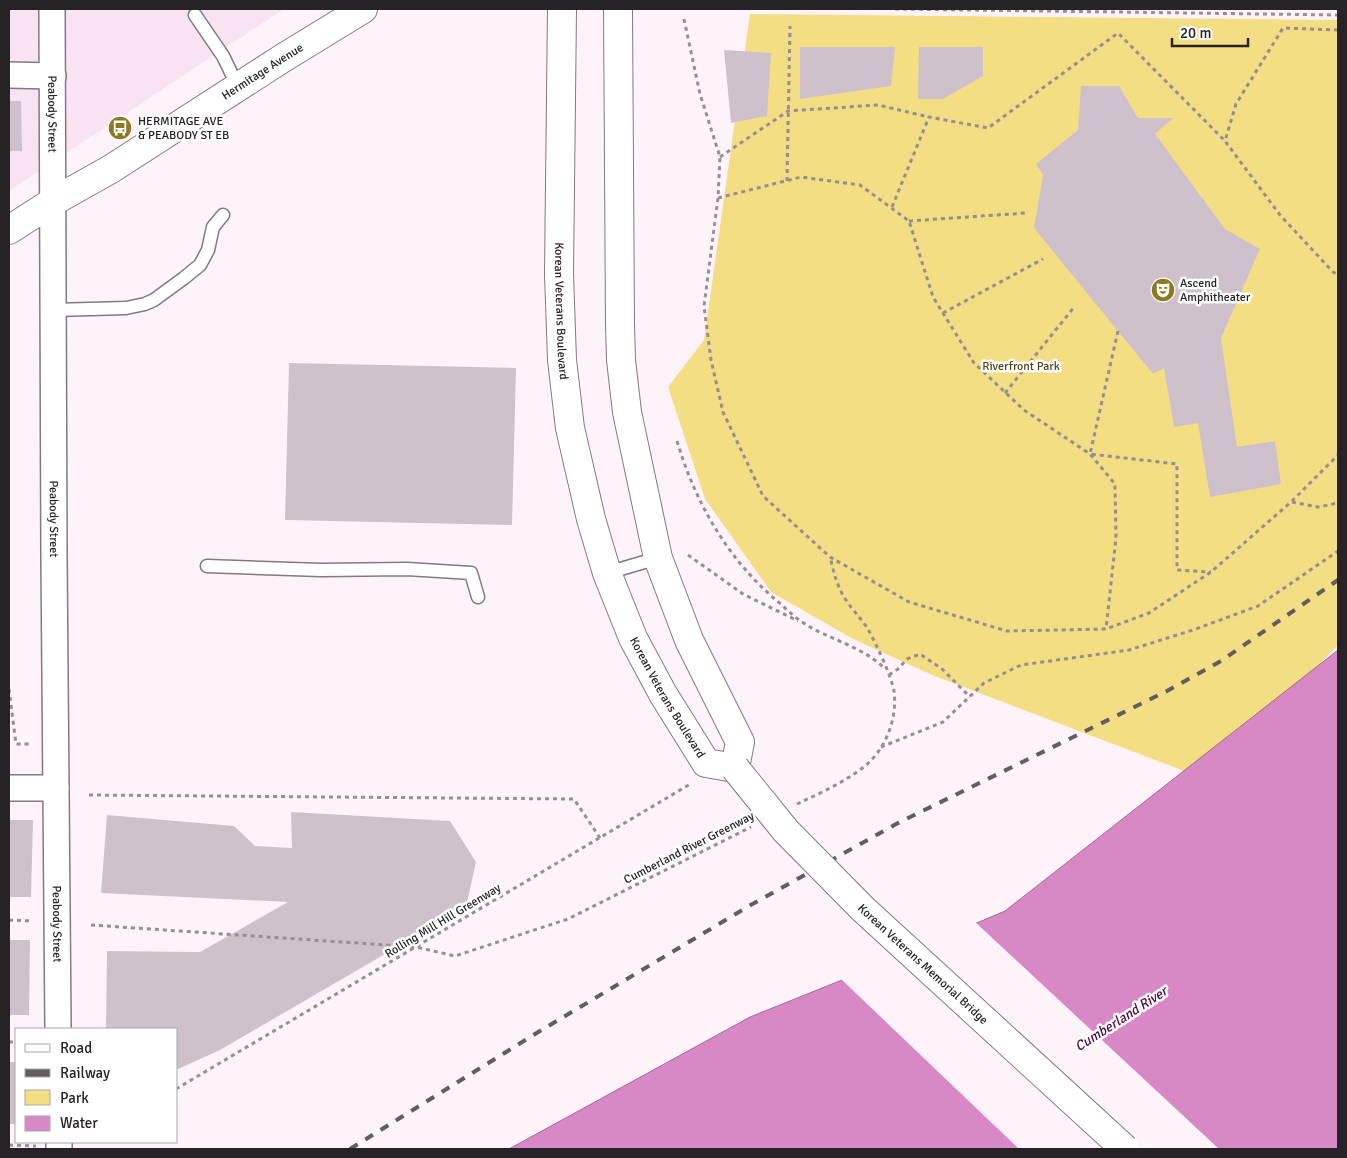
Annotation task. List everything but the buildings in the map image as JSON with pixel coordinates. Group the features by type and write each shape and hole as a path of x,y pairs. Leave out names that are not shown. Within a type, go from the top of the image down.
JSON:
{"main road":[{"name":"Hermitage Avenue","path":"9,230 54,201 111,169 363,9"},
{"name":"Korean Veterans Boulevard","path":"562,9 559,274 562,360 570,428 591,519 607,573 633,638 663,694 706,764 726,767"},
{"path":"618,9 621,360 627,412 658,558 689,640 740,742 726,767"},
{"name":"Korean Veterans Memorial Bridge","path":"726,767 863,909 1124,1149"}],"street":[{"name":"Peabody Street","path":"52,9 58,1028"},
{"path":"9,75 53,76"},
{"path":"9,788 56,788"}],"lane":[{"path":"195,15 223,56 238,87"},
{"path":"54,310 126,308 154,300 200,265 208,250 213,227 223,214"},
{"path":"607,573 658,558"},
{"path":"207,566 321,570 407,569 471,573 478,597"}],"path":[{"path":"895,9 1338,15"},
{"path":"684,19 700,94 720,158 718,198 704,306 711,360 723,412 763,496 830,557 909,602 1007,631 1106,629 1149,614 1211,572 1291,502 1338,455"},
{"path":"786,181 790,26"},
{"path":"1225,141 1236,104 1283,28 1338,30"},
{"path":"720,158 788,111 878,105 988,128 1118,33 1225,141 1280,215 1332,272 1338,274"},
{"path":"892,207 929,117"},
{"path":"718,198 801,177 860,185 909,221 933,297 974,364 1024,410 1090,454 1115,484 1116,538 1106,629"},
{"path":"909,221 1026,213"},
{"path":"943,313 1043,259"},
{"path":"1005,393 1076,306"},
{"path":"1090,454 1118,330"},
{"path":"678,441 691,483 707,515 728,549 758,584 803,623"},
{"path":"1090,454 1177,464 1177,570 1211,572"},
{"path":"1291,502 1318,507 1338,503"},
{"path":"880,748 943,722 984,683 1021,665 1130,650 1193,630 1258,606 1338,551"},
{"path":"688,555 743,594 868,655 887,670"},
{"path":"796,805 862,769 880,748 892,723 894,710 894,693 887,670 868,631 836,582 830,557"},
{"path":"889,675 907,659 920,654 942,669 970,697"},
{"path":"9,689 16,744 38,744"},
{"name":"Rolling Mill Hill Greenway","path":"178,1088 684,788 726,767"},
{"path":"89,795 574,799 600,838"},
{"name":"Cumberland River Greenway","path":"90,926 416,947 455,956 568,919 752,827"},
{"path":"9,920 40,921"},
{"path":"9,1145 51,1145"}],"shaded area":[{"path":"9,9 284,9 9,191"}],"green space":[{"name":"Riverfront Park","path":"750,14 1338,20 1338,645 1205,779 932,675 853,639 771,592 705,499 668,387 704,340"}],"water":[{"name":"Cumberland River","path":"1338,650 1338,1149 509,1149 750,1017 1005,911"}],"pier":[{"path":"974,921 1219,1149 1019,1149 840,978"}],"railway":[{"path":"350,1149 535,1034 749,906 898,823 1167,691 1221,661 1338,580"}],"place":[{"name":"HERMITAGE AVE & PEABODY ST EB","path":"120,128"},
{"name":"Ascend Amphitheater","path":"1163,290"}]}
